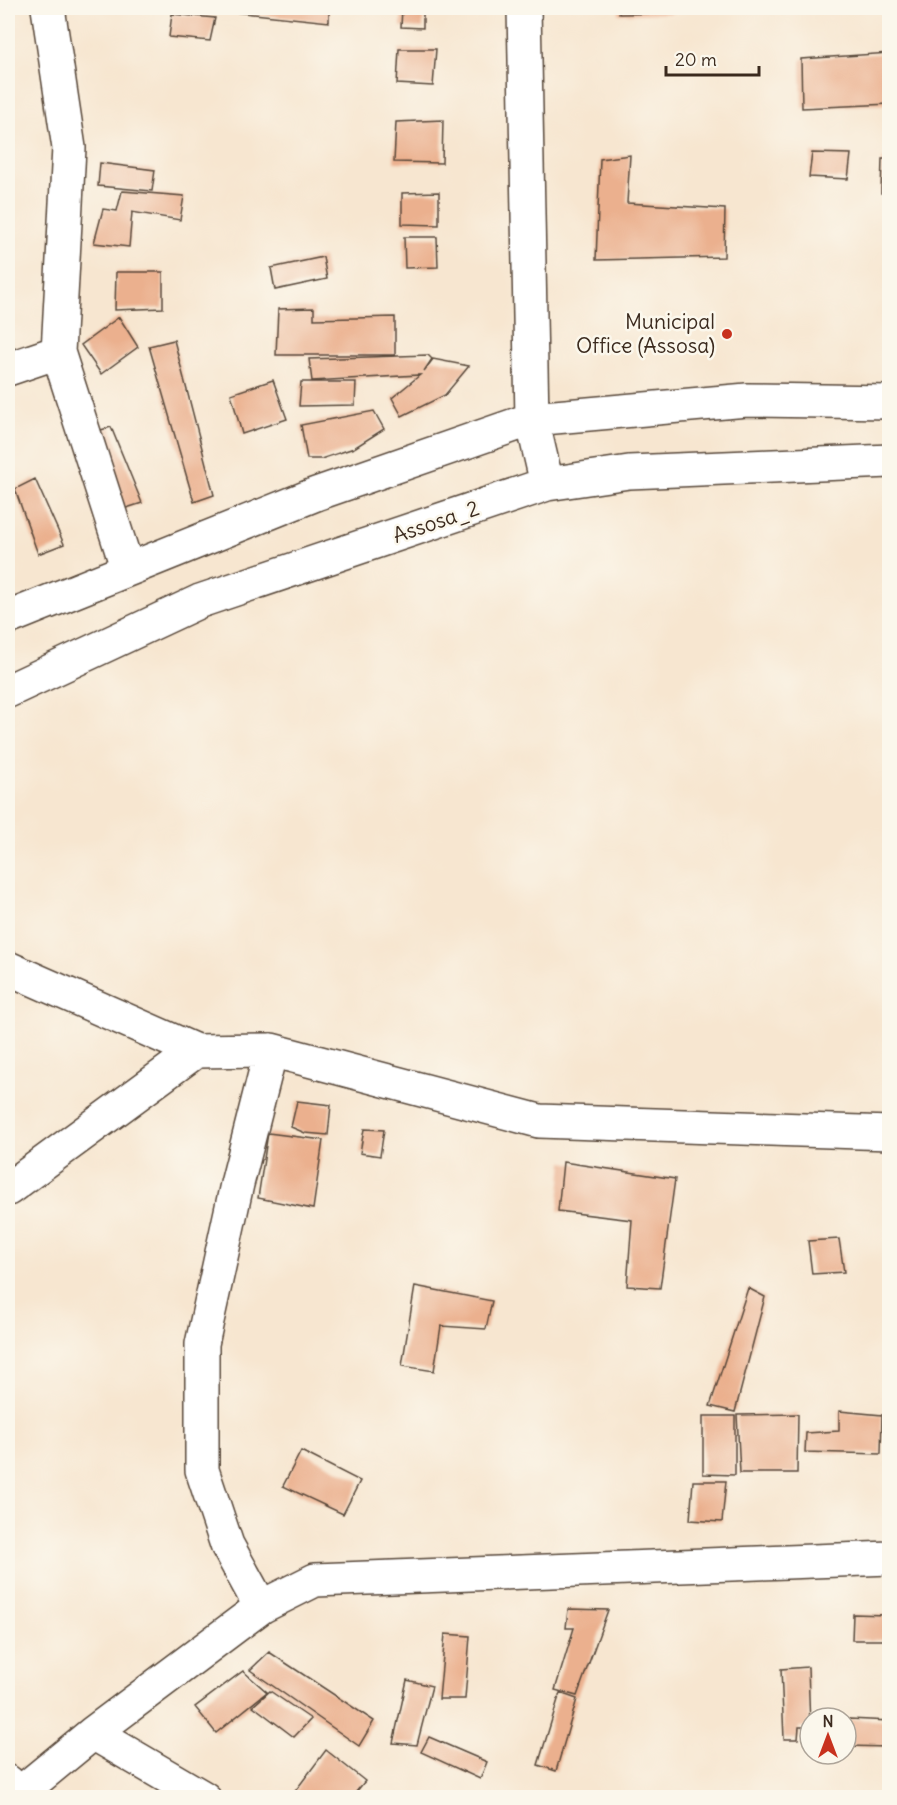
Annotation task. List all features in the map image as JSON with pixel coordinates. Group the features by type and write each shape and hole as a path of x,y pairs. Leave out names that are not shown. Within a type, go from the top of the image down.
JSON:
{"street":[{"path":"48,8 69,148 58,352 127,567"},
{"path":"524,8 532,419 547,484"},
{"path":"8,369 58,352"},
{"path":"8,618 127,567 316,494 532,419 747,400 890,402"},
{"name":"Assosa_2","path":"8,691 200,601 547,484 628,472 890,461"},
{"path":"8,968 196,1051 271,1050 538,1121 890,1132"},
{"path":"261,1607 227,1545 202,1470 202,1344 237,1184 271,1050"},
{"path":"8,1189 196,1051"},
{"path":"15,1793 261,1607 315,1580 890,1558"},
{"path":"93,1733 204,1797"}],"building":[{"path":"235,8 329,8 329,22 234,12"},
{"path":"402,8 423,8 423,28 401,27"},
{"path":"619,8 673,8 673,13 619,14"},
{"path":"172,14 215,18 210,41 169,37"},
{"path":"399,49 436,49 433,86 397,84"},
{"path":"890,53 890,104 802,108 801,59"},
{"path":"443,120 442,163 394,162 396,122"},
{"path":"812,153 851,154 848,179 809,177"},
{"path":"630,155 627,203 725,209 724,257 596,260 600,159"},
{"path":"882,159 890,159 890,193 881,193"},
{"path":"100,163 155,170 152,191 98,186"},
{"path":"122,191 184,196 180,220 132,212 129,247 94,243 103,209 117,211"},
{"path":"439,192 439,225 402,224 402,193"},
{"path":"404,237 437,237 438,267 405,268"},
{"path":"323,257 327,279 275,290 271,268"},
{"path":"116,272 163,272 163,308 115,310"},
{"path":"314,308 314,319 395,317 395,355 276,355 278,309"},
{"path":"119,317 138,347 101,374 81,345"},
{"path":"174,340 214,495 194,502 149,346"},
{"path":"428,355 432,359 424,371 433,359 469,366 445,395 402,416 392,398 420,375 312,381 309,359"},
{"path":"273,380 287,419 242,434 231,394"},
{"path":"301,382 356,382 355,405 299,406"},
{"path":"374,411 384,429 354,448 321,459 307,459 301,425"},
{"path":"111,427 142,503 117,511 91,433"},
{"path":"35,479 64,544 38,554 15,489"},
{"path":"297,1101 331,1105 328,1135 305,1133 291,1127"},
{"path":"364,1129 384,1130 380,1156 360,1153"},
{"path":"268,1133 323,1140 313,1209 258,1198"},
{"path":"563,1162 675,1179 660,1288 627,1286 632,1220 558,1211"},
{"path":"839,1239 844,1272 812,1274 808,1241"},
{"path":"415,1286 492,1301 486,1329 441,1326 434,1371 402,1366"},
{"path":"748,1288 765,1297 735,1412 710,1406"},
{"path":"839,1411 882,1415 881,1454 805,1452 806,1433 839,1431"},
{"path":"798,1414 797,1473 740,1473 737,1415"},
{"path":"703,1416 735,1416 735,1475 703,1474"},
{"path":"301,1451 360,1481 343,1514 283,1486"},
{"path":"693,1481 726,1481 722,1522 690,1520"},
{"path":"568,1609 608,1610 577,1696 555,1690 574,1628 566,1628"},
{"path":"853,1614 886,1615 889,1640 852,1640"},
{"path":"445,1634 470,1636 465,1699 439,1699"},
{"path":"269,1652 374,1721 359,1746 250,1670"},
{"path":"808,1667 809,1706 798,1706 798,1739 784,1739 781,1669"},
{"path":"243,1671 267,1692 216,1733 195,1707"},
{"path":"407,1680 432,1686 417,1745 393,1743"},
{"path":"270,1691 311,1719 294,1737 253,1706"},
{"path":"560,1693 577,1699 556,1771 538,1765"},
{"path":"858,1719 890,1721 889,1747 858,1746"},
{"path":"429,1737 487,1762 480,1779 421,1752"},
{"path":"326,1750 365,1781 351,1798 290,1798"}],"place":[{"name":"Municipal Office (Assosa)","path":"727,334"}]}
